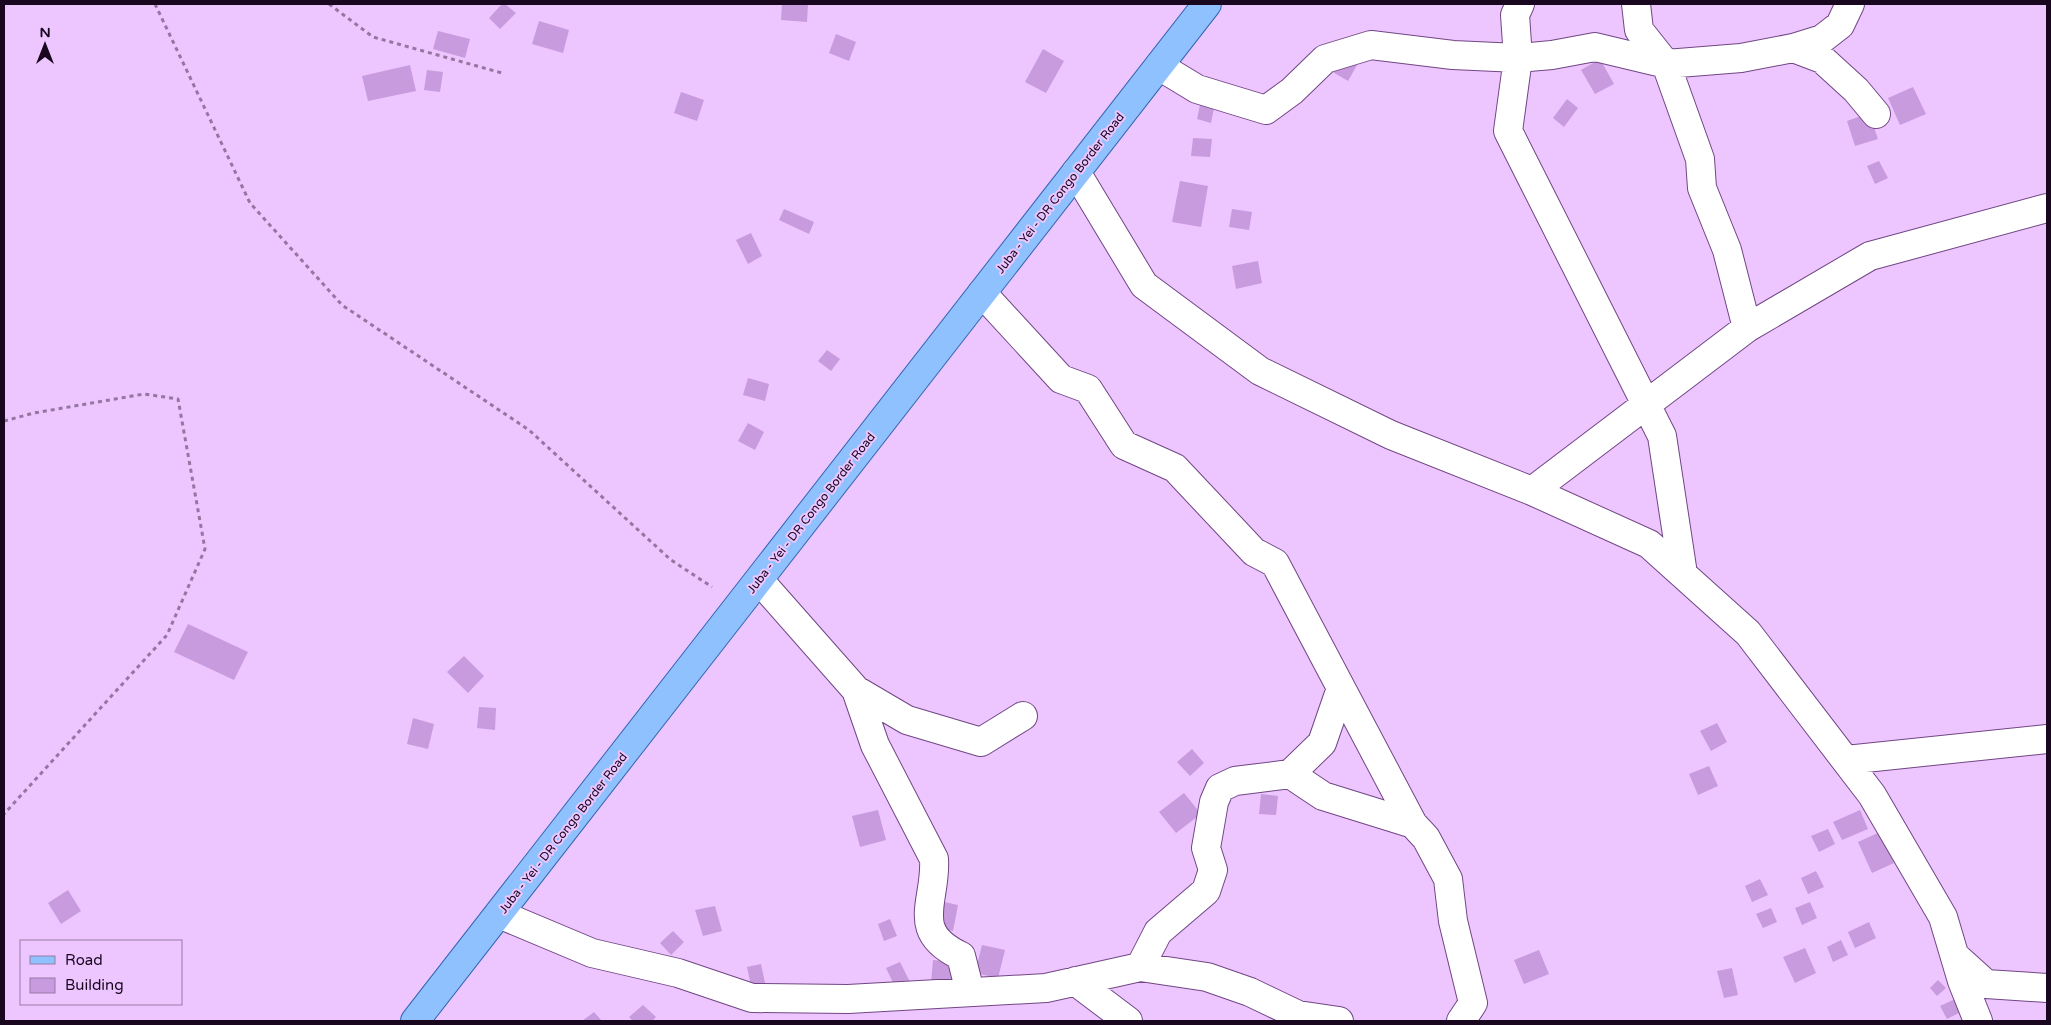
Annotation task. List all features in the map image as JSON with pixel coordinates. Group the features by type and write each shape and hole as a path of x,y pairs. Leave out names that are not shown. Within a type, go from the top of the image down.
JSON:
{"main road":[{"name":"Juba - Yei - DR Congo Border Road","path":"415,1021 1207,4"}],"street":[{"path":"1520,4 1515,15 1518,58 1508,131 1662,436 1683,574"},
{"path":"1636,4 1639,30 1666,64 1700,159 1702,188 1727,250 1746,328"},
{"path":"1159,66 1197,89 1266,110 1292,91 1325,59 1371,45 1453,55 1518,58 1552,55 1595,47 1666,64 1741,58 1793,48 1822,39 1840,25 1850,4"},
{"path":"1793,48 1822,59 1856,90 1876,114"},
{"path":"1076,172 1144,285 1260,371 1390,435 1532,491 1649,544 1748,633 1872,795 1943,917 1962,981 1978,1021"},
{"path":"1532,491 1746,328 1870,256 2047,208"},
{"path":"982,293 1061,379 1088,389 1124,445 1175,468 1254,552 1275,563 1413,824 1426,838 1448,879 1453,921 1473,1004 1461,1021"},
{"path":"759,580 856,690 907,720 981,742 1023,716"},
{"path":"1140,967 1158,932 1206,891 1213,870 1206,848 1214,802 1220,788 1235,781 1290,774 1322,743 1341,688"},
{"path":"856,690 875,745 934,860 935,876 928,904 930,929 945,948 961,956 970,992"},
{"path":"1846,760 2047,740"},
{"path":"1290,774 1323,796 1413,824"},
{"path":"499,914 592,953 678,973 752,998 848,999 1046,988 1140,967 1207,977 1250,992 1298,1015 1339,1021"},
{"path":"1954,955 1986,984 2047,988"},
{"path":"1076,981 1128,1021"}],"path":[{"path":"155,4 250,203 342,305 529,430 671,560 739,605"},
{"path":"329,4 373,37 502,73"},
{"path":"4,421 34,413 144,394 178,399 205,549 167,635 4,814"}],"building":[{"path":"502,4 505,4 516,13 500,29 489,18"},
{"path":"782,4 808,4 807,22 781,20"},
{"path":"539,21 569,30 563,53 532,44"},
{"path":"438,31 470,39 465,58 433,49"},
{"path":"836,34 856,42 849,61 829,53"},
{"path":"1043,49 1064,61 1046,93 1025,82"},
{"path":"1340,55 1357,65 1348,81 1331,71"},
{"path":"1600,59 1614,84 1595,94 1581,70"},
{"path":"410,65 416,91 368,101 362,76"},
{"path":"427,70 443,72 440,92 424,90"},
{"path":"1913,87 1926,114 1900,125 1888,98"},
{"path":"681,92 704,100 697,121 674,113"},
{"path":"1567,99 1578,108 1564,127 1553,118"},
{"path":"1201,100 1215,103 1211,123 1197,119"},
{"path":"1869,113 1878,139 1855,146 1847,121"},
{"path":"1193,138 1212,139 1210,157 1191,156"},
{"path":"1879,161 1888,178 1875,184 1867,166"},
{"path":"1180,181 1208,186 1201,227 1172,222"},
{"path":"784,209 814,222 809,234 779,220"},
{"path":"1232,209 1252,212 1249,230 1229,227"},
{"path":"751,233 762,256 748,264 736,240"},
{"path":"1258,261 1262,283 1236,289 1232,266"},
{"path":"827,350 840,359 831,371 818,361"},
{"path":"748,378 769,384 765,401 743,395"},
{"path":"748,423 764,432 755,450 738,441"},
{"path":"188,624 248,652 234,680 174,652"},
{"path":"464,656 484,676 468,693 447,672"},
{"path":"479,707 496,708 495,730 477,728"},
{"path":"413,718 434,724 428,749 407,744"},
{"path":"1717,723 1727,742 1711,751 1700,731"},
{"path":"1192,749 1204,763 1190,776 1177,762"},
{"path":"1709,766 1718,786 1698,795 1689,774"},
{"path":"1184,793 1201,814 1176,833 1159,812"},
{"path":"1261,794 1278,796 1276,815 1259,814"},
{"path":"878,810 886,840 860,847 852,816"},
{"path":"1860,810 1868,829 1842,840 1833,822"},
{"path":"1828,829 1835,844 1819,852 1811,836"},
{"path":"1880,832 1894,863 1872,873 1858,842"},
{"path":"1816,871 1824,887 1808,894 1801,878"},
{"path":"1760,879 1768,895 1752,902 1745,886"},
{"path":"68,890 81,911 61,924 48,903"},
{"path":"940,901 958,905 953,931 934,927"},
{"path":"1810,902 1817,918 1802,925 1795,908"},
{"path":"715,906 722,931 703,936 695,910"},
{"path":"1771,908 1777,922 1763,928 1756,914"},
{"path":"890,919 897,936 884,941 878,924"},
{"path":"1869,922 1876,938 1855,948 1848,932"},
{"path":"673,931 684,942 671,955 660,943"},
{"path":"1841,940 1848,955 1833,962 1827,947"},
{"path":"982,945 1005,950 998,978 975,973"},
{"path":"1805,948 1816,973 1795,983 1783,957"},
{"path":"1539,950 1549,974 1524,984 1514,960"},
{"path":"933,960 956,962 954,985 931,983"},
{"path":"900,962 913,988 899,995 886,968"},
{"path":"761,964 765,983 751,986 747,967"},
{"path":"1732,968 1738,995 1724,998 1717,971"},
{"path":"1938,980 1946,988 1937,996 1930,988"},
{"path":"1955,999 1961,1012 1947,1019 1940,1006"},
{"path":"643,1005 656,1017 652,1021 633,1021 629,1017"},
{"path":"594,1012 602,1021 582,1021"}]}
